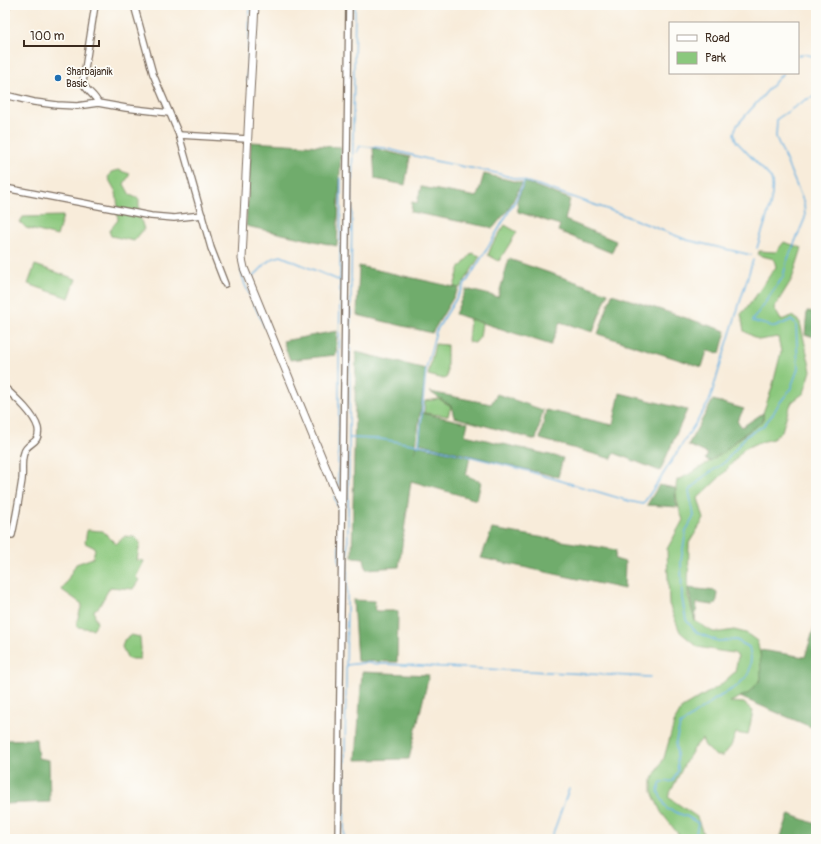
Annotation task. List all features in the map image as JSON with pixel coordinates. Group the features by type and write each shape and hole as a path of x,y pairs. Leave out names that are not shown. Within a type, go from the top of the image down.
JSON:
{"street":[{"path":"5,10 8,5"},
{"path":"95,5 83,82 84,87 97,100 98,103"},
{"path":"134,5 153,74 178,135 211,248 225,284"},
{"path":"255,5 242,259 244,268 342,507"},
{"path":"338,839 349,5"},
{"path":"5,95 34,102 66,106 98,103 169,113"},
{"path":"178,135 247,139"},
{"path":"5,188 151,216 174,218 202,215"},
{"path":"5,388 36,422 38,433 37,439 25,449 23,453 22,479 12,535"}],"green space":[{"path":"251,142 341,147 337,246 246,226"},
{"path":"373,148 410,157 405,185 375,179"},
{"path":"118,170 130,174 124,184 130,195 139,199 139,212 118,208 116,192 108,178 111,172"},
{"path":"484,174 522,183 508,210 493,228 411,212 412,202 417,203 421,187 477,197"},
{"path":"524,182 570,199 565,220 616,241 612,253 558,231 560,225 518,212 517,201"},
{"path":"117,212 140,217 144,229 134,241 111,236 109,231 118,220"},
{"path":"63,216 57,236 26,228 20,222 23,217"},
{"path":"505,225 517,232 499,261 488,255 492,245"},
{"path":"784,242 802,248 792,279 774,308 781,320 792,316 800,322 811,371 804,393 792,402 782,431 773,439 757,443 744,449 723,474 698,498 704,519 689,543 688,596 695,621 713,632 734,630 746,633 757,641 763,663 761,679 749,693 730,702 744,703 753,711 748,735 736,733 731,746 723,756 716,756 705,746 702,739 692,750 668,797 697,817 705,839 682,839 661,812 652,792 652,780 664,758 675,720 682,708 719,686 735,672 738,656 734,653 698,647 680,632 669,604 667,549 683,520 676,495 676,485 677,480 700,468 763,421 763,413 772,388 781,352 778,337 759,340 744,331 741,314 751,303 776,267 774,259 758,255 759,251 776,252"},
{"path":"472,253 480,256 461,287 454,287 459,269"},
{"path":"509,259 608,293 593,332 560,322 551,345 455,314 466,289 498,297"},
{"path":"35,265 76,279 69,298 28,284"},
{"path":"359,266 459,288 432,333 357,315"},
{"path":"612,294 726,331 720,353 707,351 702,367 598,334"},
{"path":"807,311 816,312 816,337 805,335"},
{"path":"470,319 482,323 480,337 475,343 468,342"},
{"path":"337,331 336,355 290,360 283,341"},
{"path":"435,344 447,345 447,377 444,379 428,375"},
{"path":"356,352 426,369 416,445 470,457 466,475 481,482 477,500 411,481 399,567 366,569 364,558 352,557"},
{"path":"430,392 491,404 497,394 543,410 536,440 454,417 451,406"},
{"path":"620,393 687,410 660,471 614,453 612,459 540,439 546,410 613,425"},
{"path":"439,399 451,406 448,416 424,413 425,401"},
{"path":"713,400 744,409 737,421 742,427 763,413 763,421 740,437 723,453 710,461 705,459 708,454 688,445"},
{"path":"422,413 468,423 465,435 563,458 558,477 419,443"},
{"path":"659,485 675,488 678,507 647,505"},
{"path":"492,529 616,550 615,559 625,562 624,589 481,558"},
{"path":"87,530 103,531 116,544 125,536 135,537 140,543 137,560 144,561 136,577 139,580 133,589 110,587 99,607 94,610 97,623 93,629 77,627 77,621 82,604 62,590 76,564 93,558 95,548 85,543"},
{"path":"688,588 716,591 718,594 716,604 697,603 695,621"},
{"path":"353,600 374,601 376,611 398,611 397,662 357,661"},
{"path":"816,622 816,729 740,697 749,693 761,679 760,650 805,657"},
{"path":"131,635 140,637 140,659 128,659 122,647 124,640"},
{"path":"362,672 429,675 409,759 356,760"},
{"path":"36,739 38,758 49,760 50,802 5,804 5,740"},
{"path":"789,814 816,824 816,839 780,839"}],"waterway":[{"path":"247,81 250,5"},
{"path":"344,839 355,5"},
{"path":"799,55 804,54 816,57"},
{"path":"757,248 771,203 771,178 736,141 734,132 738,124 782,74"},
{"path":"695,839 698,823 688,817 667,809 658,791 661,782 673,781 678,771 676,741 680,725 714,700 737,686 749,674 751,658 749,647 736,640 718,641 697,633 686,620 682,598 681,561 686,531 694,516 689,491 702,478 725,462 746,436 763,426 790,390 798,369 796,324 791,320 775,327 752,321 783,277 787,261 805,218 804,203 776,137 777,119 805,100 816,96"},
{"path":"357,152 360,146 384,148 435,161 496,173 538,185 618,213 687,240 751,255"},
{"path":"338,488 341,178"},
{"path":"419,445 426,369 436,331 487,249 515,201 524,182"},
{"path":"253,276 271,259 281,256 338,280 340,278"},
{"path":"349,438 380,439 431,447 521,469 643,504 709,402 753,260"},
{"path":"241,270 245,285 265,328"},
{"path":"334,496 339,510 339,525"},
{"path":"339,533 339,563"},
{"path":"346,665 364,663 650,677"},
{"path":"551,839 569,789"}],"place":[{"name":"Sharbajanik Basic","path":"58,78"}]}
